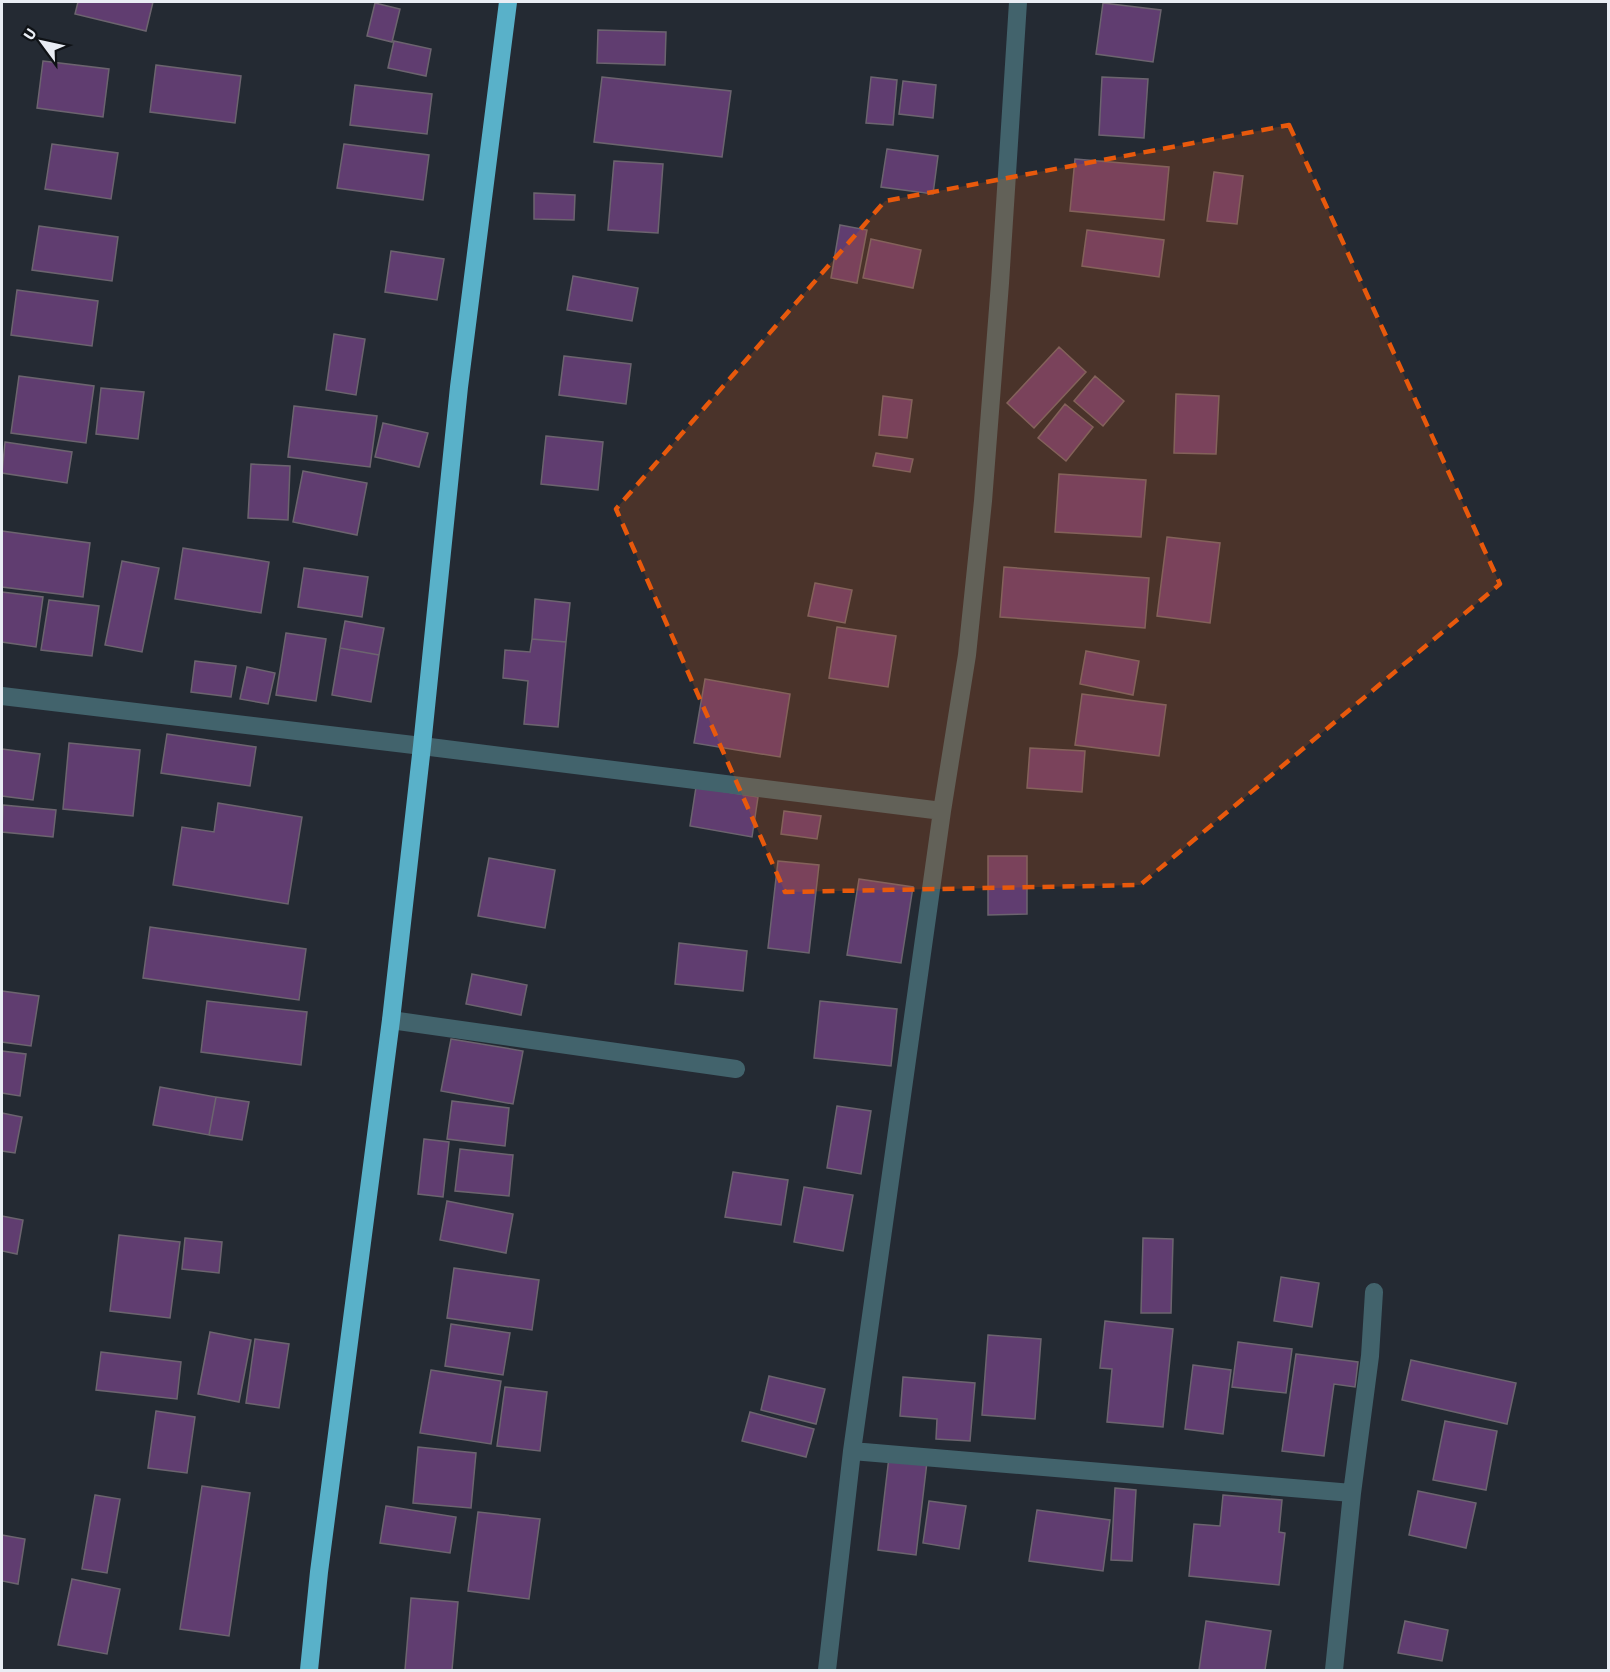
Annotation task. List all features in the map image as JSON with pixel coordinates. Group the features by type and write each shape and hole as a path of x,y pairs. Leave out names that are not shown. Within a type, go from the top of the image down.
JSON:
{"highway":[{"path":"309,1671 321,1560 391,1020 459,387 508,2"}],"street":[{"path":"827,1671 852,1451 942,811 967,655 983,501 1018,2"},
{"path":"2,696 942,811"},
{"path":"391,1020 736,1069"},
{"path":"1334,1671 1352,1494 1370,1356 1374,1292"},
{"path":"852,1451 1352,1494"}],"highlighted area":[{"path":"1289,125 1500,584 1140,885 785,892 616,509 885,201"}],"building":[{"path":"78,2 153,2 146,31 75,14"},
{"path":"375,3 400,9 392,42 367,36"},
{"path":"1103,3 1161,10 1153,62 1096,54"},
{"path":"598,30 666,32 665,65 597,63"},
{"path":"394,41 431,49 426,76 388,68"},
{"path":"43,61 109,69 103,117 37,108"},
{"path":"156,65 241,76 235,123 150,112"},
{"path":"602,77 731,91 722,157 594,142"},
{"path":"871,77 897,80 893,125 866,123"},
{"path":"1102,77 1148,79 1144,138 1099,135"},
{"path":"903,81 936,85 933,118 899,114"},
{"path":"355,85 432,94 427,134 350,125"},
{"path":"52,144 118,153 111,199 45,189"},
{"path":"344,144 429,155 423,200 337,188"},
{"path":"887,149 938,156 933,194 881,187"},
{"path":"1075,159 1169,167 1164,220 1070,211"},
{"path":"614,161 663,164 658,233 608,230"},
{"path":"1214,172 1243,176 1237,224 1207,221"},
{"path":"534,193 575,195 574,220 534,219"},
{"path":"840,225 867,230 857,283 831,278"},
{"path":"39,226 118,237 112,281 32,270"},
{"path":"1087,230 1164,240 1159,277 1082,266"},
{"path":"871,239 921,250 913,288 863,278"},
{"path":"391,251 444,259 437,300 385,292"},
{"path":"573,276 638,288 632,321 567,310"},
{"path":"17,290 98,301 92,346 11,335"},
{"path":"334,334 365,339 356,395 326,390"},
{"path":"1059,347 1086,372 1034,428 1007,403"},
{"path":"564,356 631,364 626,404 559,395"},
{"path":"19,376 94,386 86,443 11,433"},
{"path":"1095,376 1124,401 1103,426 1074,401"},
{"path":"101,388 144,392 138,439 96,434"},
{"path":"1176,394 1219,396 1216,454 1174,453"},
{"path":"883,396 912,400 907,438 879,435"},
{"path":"1065,404 1093,427 1066,461 1038,438"},
{"path":"294,406 377,416 370,467 288,457"},
{"path":"383,423 428,433 419,467 375,457"},
{"path":"546,436 603,442 598,490 541,484"},
{"path":"5,442 72,452 67,483 2,473"},
{"path":"876,453 913,459 910,472 873,466"},
{"path":"251,464 290,466 288,520 248,518"},
{"path":"303,471 367,483 357,535 293,522"},
{"path":"1059,474 1146,480 1141,537 1055,532"},
{"path":"2,531 90,543 83,597 2,587"},
{"path":"1167,537 1220,543 1210,623 1157,616"},
{"path":"183,548 269,562 261,613 175,599"},
{"path":"122,561 159,568 142,652 105,645"},
{"path":"1004,567 1149,578 1145,628 1000,617"},
{"path":"304,568 368,577 362,617 298,607"},
{"path":"815,583 852,590 845,623 808,616"},
{"path":"2,592 43,597 36,647 2,642"},
{"path":"535,599 570,603 566,642 532,639"},
{"path":"49,600 99,606 92,656 41,650"},
{"path":"345,621 384,628 379,655 340,648"},
{"path":"837,627 896,636 888,687 829,678"},
{"path":"286,633 326,639 316,701 276,695"},
{"path":"532,639 566,642 558,727 524,724 528,681 503,678 505,650 530,652"},
{"path":"340,648 379,655 371,702 332,695"},
{"path":"1086,651 1139,661 1133,695 1080,684"},
{"path":"195,661 236,666 231,697 191,692"},
{"path":"247,667 275,673 268,704 240,699"},
{"path":"705,679 790,694 780,757 694,743"},
{"path":"1082,694 1166,705 1159,756 1075,745"},
{"path":"167,734 256,747 250,786 161,773"},
{"path":"69,743 140,750 133,816 63,809"},
{"path":"1030,748 1085,751 1082,792 1027,788"},
{"path":"2,749 40,754 33,800 2,796"},
{"path":"696,787 758,797 752,837 690,826"},
{"path":"218,803 302,817 288,904 173,885 182,827 214,832"},
{"path":"3,805 56,810 53,837 2,832"},
{"path":"784,811 821,816 817,839 781,834"},
{"path":"988,856 1027,856 1027,914 988,915"},
{"path":"489,858 555,870 545,928 478,916"},
{"path":"778,861 819,865 809,953 768,948"},
{"path":"859,879 913,887 901,963 847,955"},
{"path":"150,927 306,949 299,1000 143,978"},
{"path":"679,943 747,951 743,991 675,984"},
{"path":"472,974 527,985 521,1015 466,1004"},
{"path":"2,991 39,996 31,1046 2,1042"},
{"path":"207,1001 307,1012 301,1065 201,1052"},
{"path":"820,1001 897,1009 891,1066 814,1058"},
{"path":"451,1039 523,1051 513,1104 441,1091"},
{"path":"2,1051 26,1054 20,1096 2,1093"},
{"path":"160,1087 216,1097 209,1135 153,1125"},
{"path":"216,1097 249,1102 242,1140 209,1135"},
{"path":"452,1101 509,1108 505,1146 447,1139"},
{"path":"837,1106 871,1111 861,1174 827,1168"},
{"path":"2,1113 22,1117 15,1153 2,1151"},
{"path":"424,1139 449,1142 443,1197 418,1194"},
{"path":"460,1149 513,1155 509,1196 455,1191"},
{"path":"733,1172 788,1180 781,1225 725,1217"},
{"path":"804,1187 853,1195 843,1251 794,1242"},
{"path":"447,1201 513,1214 506,1253 440,1240"},
{"path":"2,1216 23,1220 17,1254 2,1251"},
{"path":"119,1235 180,1242 170,1318 110,1311"},
{"path":"185,1238 222,1242 219,1273 182,1269"},
{"path":"1143,1238 1173,1239 1171,1313 1141,1313"},
{"path":"454,1268 539,1280 532,1330 447,1318"},
{"path":"1281,1277 1319,1283 1312,1327 1274,1321"},
{"path":"1105,1321 1173,1329 1163,1427 1107,1422 1112,1369 1100,1368"},
{"path":"451,1324 510,1333 503,1375 445,1366"},
{"path":"210,1332 251,1340 239,1402 198,1394"},
{"path":"988,1335 1041,1339 1035,1419 982,1415"},
{"path":"255,1339 289,1344 279,1408 246,1403"},
{"path":"1238,1342 1292,1349 1286,1393 1232,1387"},
{"path":"101,1352 181,1362 177,1399 96,1390"},
{"path":"1296,1354 1358,1362 1355,1387 1334,1384 1324,1456 1282,1451"},
{"path":"1411,1360 1516,1383 1507,1424 1402,1400"},
{"path":"1193,1365 1231,1370 1223,1434 1185,1429"},
{"path":"431,1370 501,1381 491,1444 420,1433"},
{"path":"769,1376 825,1389 816,1424 761,1410"},
{"path":"903,1377 975,1383 970,1441 936,1439 937,1419 900,1416"},
{"path":"505,1387 547,1392 540,1451 497,1446"},
{"path":"156,1411 195,1417 187,1473 148,1468"},
{"path":"750,1412 814,1429 806,1457 742,1441"},
{"path":"1445,1421 1497,1431 1486,1490 1433,1480"},
{"path":"418,1447 476,1453 471,1508 413,1503"},
{"path":"889,1457 927,1462 916,1555 878,1550"},
{"path":"202,1486 250,1493 229,1636 180,1629"},
{"path":"1115,1488 1136,1490 1132,1561 1111,1560"},
{"path":"1418,1491 1476,1503 1466,1548 1409,1535"},
{"path":"95,1495 120,1499 107,1573 82,1569"},
{"path":"1223,1495 1282,1500 1279,1532 1285,1533 1279,1585 1189,1576 1194,1524 1220,1526"},
{"path":"929,1501 966,1506 959,1549 923,1543"},
{"path":"386,1506 456,1517 450,1553 380,1543"},
{"path":"1037,1510 1110,1520 1103,1571 1029,1561"},
{"path":"478,1512 540,1519 529,1599 468,1591"},
{"path":"2,1535 25,1539 18,1584 2,1581"},
{"path":"72,1579 120,1589 107,1654 58,1645"},
{"path":"411,1598 458,1602 452,1670 405,1670"},
{"path":"1206,1621 1271,1631 1265,1670 1199,1670"},
{"path":"1405,1621 1448,1630 1442,1661 1398,1653"}]}
